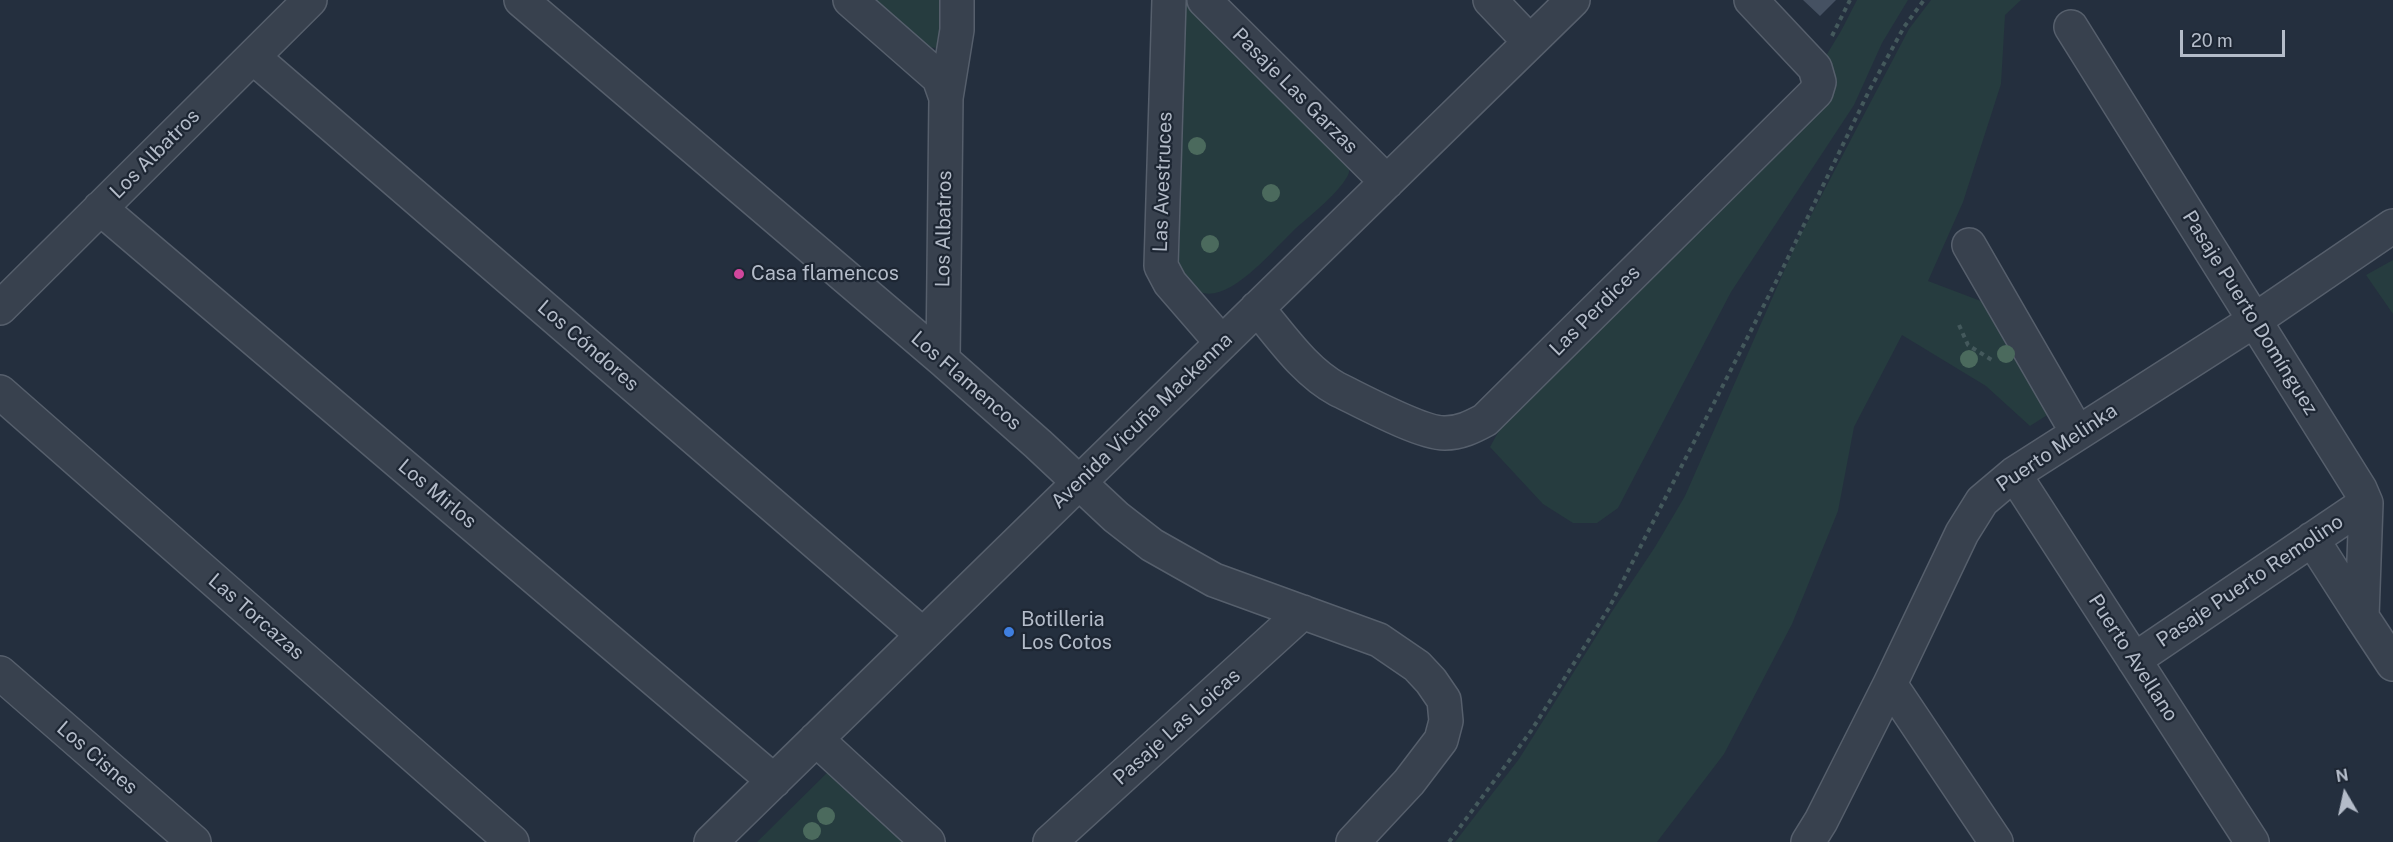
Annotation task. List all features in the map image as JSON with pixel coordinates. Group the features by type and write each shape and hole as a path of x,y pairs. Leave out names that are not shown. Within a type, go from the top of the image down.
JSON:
{"street":[{"name":"Los Albatros","path":"0,308 310,0"},
{"name":"Los Flamencos","path":"521,0 943,360 1116,517 1152,545 1214,580 1379,640 1417,666 1444,700 1446,721 1441,740 1409,782 1353,842"},
{"name":"Los Albatros","path":"850,0 939,78 946,98"},
{"name":"Los Albatros","path":"943,360 946,98 957,30 957,0"},
{"name":"Las Avestruces","path":"1169,0 1161,266 1170,284 1222,343"},
{"name":"Pasaje Las Garzas","path":"1204,0 1386,182"},
{"path":"1490,0 1530,42"},
{"name":"Avenida Vicuña Mackenna","path":"711,842 1573,0"},
{"name":"Las Perdices","path":"1257,308 1309,367 1324,382 1336,389 1426,430 1456,432 1467,430 1485,420 1816,92 1819,82 1815,68 1751,0"},
{"name":"Pasaje Puerto Domínguez","path":"2071,27 2360,489 2366,503 2362,617"},
{"name":"Los Cóndores","path":"253,57 923,635"},
{"name":"Los Mirlos","path":"100,208 774,781"},
{"name":"Puerto Melinka","path":"1808,842 1821,821 1890,684 1962,533 1982,501 2014,474 2255,320 2393,226"},
{"path":"1969,245 2077,432"},
{"name":"Las Torcazas","path":"0,392 512,842"},
{"name":"Puerto Avellano","path":"2014,474 2252,842"},
{"name":"Pasaje Puerto Remolino","path":"2134,660 2366,503"},
{"path":"2312,539 2393,664"},
{"name":"Pasaje Las Loicas","path":"1050,842 1303,612"},
{"name":"Los Cisnes","path":"0,673 194,842"},
{"path":"1890,684 1996,842"},
{"path":"816,739 928,842"}],"path":[{"path":"1449,842 1531,731 1609,608 1782,270 1869,91 1904,27 1924,0"}],"green space":[{"path":"874,0 944,0 942,41 936,48 928,47"},
{"path":"1183,0 1189,0 1347,159 1349,168 1347,177 1336,192 1259,265 1231,287 1217,293 1204,293 1192,287 1183,277 1179,264"},
{"path":"1857,0 1908,0 1882,43 1854,105 1731,292 1618,508 1597,523 1573,523 1543,504 1490,447 1507,416 1824,59"},
{"path":"1931,0 2021,0 2005,15 2001,84 1963,202 1928,281 1994,306 2052,412 2030,426 1986,386 1902,335 1854,427 1838,511 1792,624 1724,754 1657,842 1455,842 1519,759 1655,547 1685,496 1796,244 1909,29"},
{"path":"2393,260 2393,314 2366,275"},
{"path":"837,763 920,842 757,842"}],"building":[{"path":"1803,0 1836,0 1820,16"}],"place":[{"name":"Casa flamencos","path":"739,274"},
{"name":"Botilleria Los Cotos","path":"1009,632"}]}
